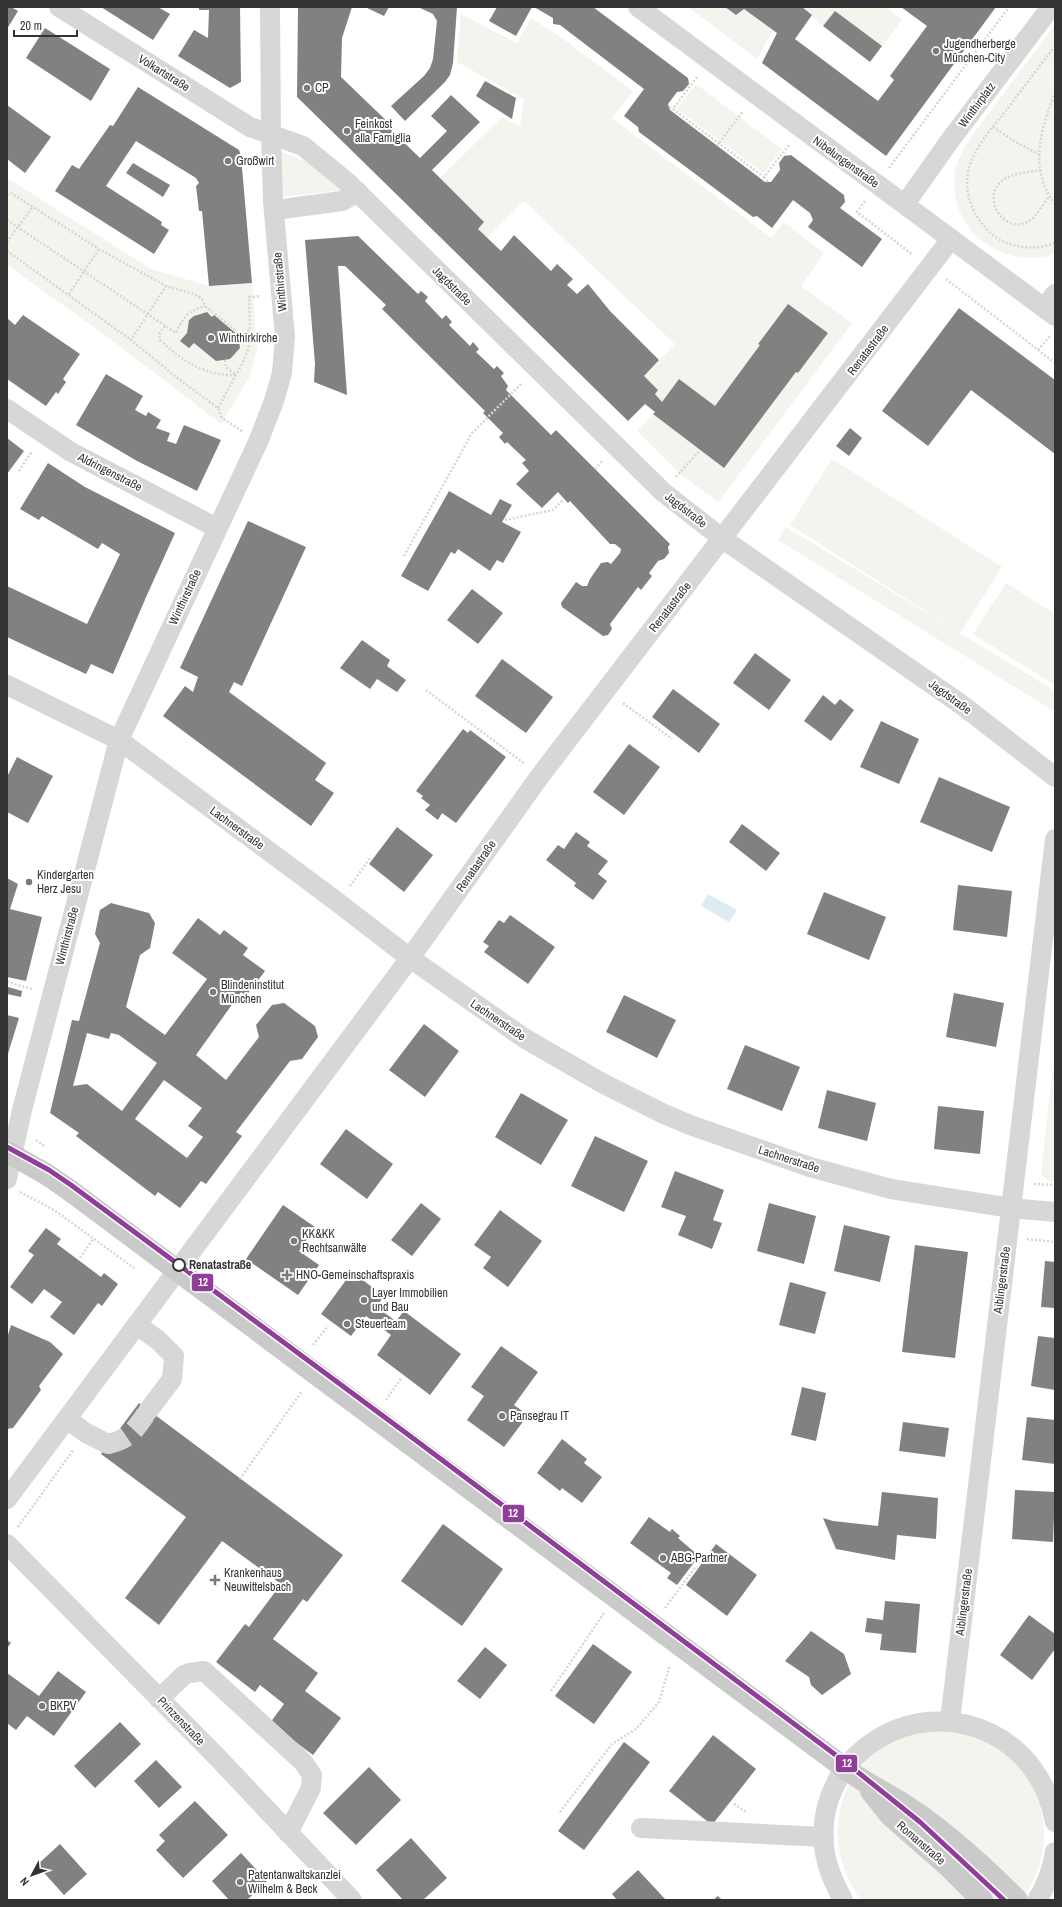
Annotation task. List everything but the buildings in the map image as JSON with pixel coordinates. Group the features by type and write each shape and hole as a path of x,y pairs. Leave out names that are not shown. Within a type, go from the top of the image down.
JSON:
{"main road":[{"name":"Romanstraße","path":"10,1154 46,1174 107,1218 846,1769 864,1782 897,1800 945,1835 1017,1900"},
{"name":"Romanstraße","path":"864,1782 890,1815 948,1866 982,1900"}],"street":[{"name":"Volkartstraße","path":"59,7 250,127 271,134"},
{"name":"Winthirstraße","path":"10,1184 10,1154 119,740 258,442 274,401 282,373 285,337 275,210 271,134 270,7"},
{"name":"Nibelungenstraße","path":"638,7 951,239 1052,306"},
{"name":"Winthirplatz","path":"905,204 951,139 1052,7"},
{"name":"Jagdstraße","path":"271,134 303,146 358,192 536,369 663,492 723,539 962,705 1055,777"},
{"path":"275,210 342,201 358,192"},
{"name":"Renatastraße","path":"7,1499 410,958 540,776 723,539 951,239"},
{"name":"Aldringenstraße","path":"7,409 71,452 218,528"},
{"name":"Lachnerstraße","path":"7,685 119,740 338,902 410,958 524,1038 602,1083 690,1125 810,1167 891,1189 1010,1208 1055,1212"},
{"name":"Aiblingerstraße","path":"950,1721 1055,839"},
{"path":"137,1325 163,1344 174,1356 172,1379 148,1411"},
{"path":"67,1419 86,1433 108,1444"},
{"name":"Prinzenstraße","path":"7,1544 159,1699 352,1900"},
{"path":"159,1699 184,1675 204,1671 303,1762 312,1775 311,1788 288,1833"},
{"path":"843,1900 835,1885 828,1866 824,1825 828,1805 836,1786 846,1769 871,1743 885,1734 916,1723 950,1721 978,1727 1005,1740 1049,1781 1055,1822"},
{"path":"641,1828 824,1836"},
{"path":"1037,1900 1045,1888 1052,1868 1055,1852"}],"path":[{"path":"877,184 1009,7"},
{"path":"1055,46 980,144 970,163 967,180 970,203 977,218 986,229 1000,241 1017,246 1036,247 1054,243 1055,249"},
{"path":"673,110 709,60"},
{"path":"1055,92 1043,123 1038,154 1049,196 1055,204"},
{"path":"718,145 756,95"},
{"path":"669,107 768,182"},
{"path":"993,127 1014,141 1038,154"},
{"path":"764,178 801,128"},
{"path":"1041,170 1019,174 1002,181 996,189 993,200 997,212 1006,222 1017,225 1028,221 1049,196"},
{"path":"7,195 11,194 99,249 166,286 194,294 202,299 205,306 238,332 244,334 248,332"},
{"path":"7,242 32,208"},
{"path":"7,220 176,333 183,318 190,311 205,306"},
{"path":"69,294 99,249"},
{"path":"7,251 69,294 131,340 176,377 218,408 222,418"},
{"path":"131,340 166,286"},
{"path":"218,408 249,347 248,332 250,330 250,303"},
{"path":"165,326 159,334 160,340 184,360 206,372 222,376 236,375"},
{"path":"1038,350 1055,330"},
{"path":"225,360 226,366 236,375"},
{"path":"404,556 472,433 536,369"},
{"path":"19,471 44,434"},
{"path":"663,492 700,450"},
{"path":"505,520 553,510 564,499"},
{"path":"426,690 540,776"},
{"path":"606,691 672,739"},
{"path":"338,902 371,857"},
{"path":"7,982 24,987"},
{"path":"10,1184 54,1210 80,1228"},
{"path":"80,1258 107,1218"},
{"path":"1007,1236 1055,1242"},
{"path":"240,1479 314,1372"},
{"path":"374,1417 402,1377"},
{"path":"653,1625 695,1568"},
{"path":"551,1691 615,1597"},
{"path":"560,1812 612,1744 636,1729 659,1702 671,1663 683,1647"}],"shaded area":[{"path":"688,7 726,7 736,15 744,9 773,30 757,59"},
{"path":"802,7 886,7 902,20 882,46 835,11 823,26"},
{"path":"461,14 517,43 531,18 562,38 633,91 612,118 771,238 784,222 824,253 801,286 852,323 718,502 679,473 637,431 653,414 724,467 796,372 798,373 828,333 788,304 758,343 760,345 715,406 662,402 655,394 658,390 644,376 675,344 524,201 487,238 478,229 484,222 440,178 502,117 520,127 524,99 457,62"},
{"path":"1055,25 1055,254 1035,258 1016,256 998,251 982,241 969,228 960,212 955,193 955,173 961,154 971,137"},
{"path":"696,84 782,149 764,173 677,109"},
{"path":"279,151 314,164 346,190 280,197"},
{"path":"7,178 151,269 209,286 252,283 257,348 250,376 221,424 109,338 7,265"},
{"path":"832,459 1002,567 960,633 790,525"},
{"path":"786,527 1055,691 1055,712 778,540"},
{"path":"1006,583 1055,614 1055,685 973,634"},
{"path":"708,894 737,910 729,922 701,906"},
{"path":"1055,1049 1055,1182 1048,1181 1041,1173"},
{"path":"949,1730 993,1744 1012,1758 1026,1775 1037,1795 1043,1816 1044,1838 1041,1859 1033,1881 1021,1900 861,1900 848,1878 840,1854 838,1830 841,1807 849,1785 863,1765 881,1748 910,1734 926,1731"}],"tunnel":[{"path":"108,1444 128,1436 136,1428 148,1411"}],"transit line":[{"name":"12","path":"7,1147 49,1170 71,1185 406,1433 849,1765 920,1822 1004,1900"}],"place":[{"name":"Jugendherberge München-City","path":"936,51"},
{"name":"CP","path":"307,88"},
{"name":"Feinkost alla Famiglia","path":"347,131"},
{"name":"Großwirt","path":"228,161"},
{"name":"Winthirkirche","path":"211,338"},
{"name":"Kindergarten Herz Jesu","path":"29,882"},
{"name":"Blindeninstitut München","path":"213,992"},
{"name":"KK&KK Rechtsanwälte","path":"294,1241"},
{"name":"Renatastraße","path":"179,1265"},
{"name":"HNO-Gemeinschaftspraxis","path":"287,1275"},
{"name":"Layer Immobilien und Bau","path":"364,1300"},
{"name":"Steuerteam","path":"347,1324"},
{"name":"Pansegrau IT","path":"502,1416"},
{"name":"ABG-Partner","path":"663,1558"},
{"name":"Krankenhaus Neuwittelsbach","path":"215,1580"},
{"name":"BKPV","path":"42,1706"},
{"name":"Patentanwaltskanzlei Wilhelm & Beck","path":"240,1882"}]}
